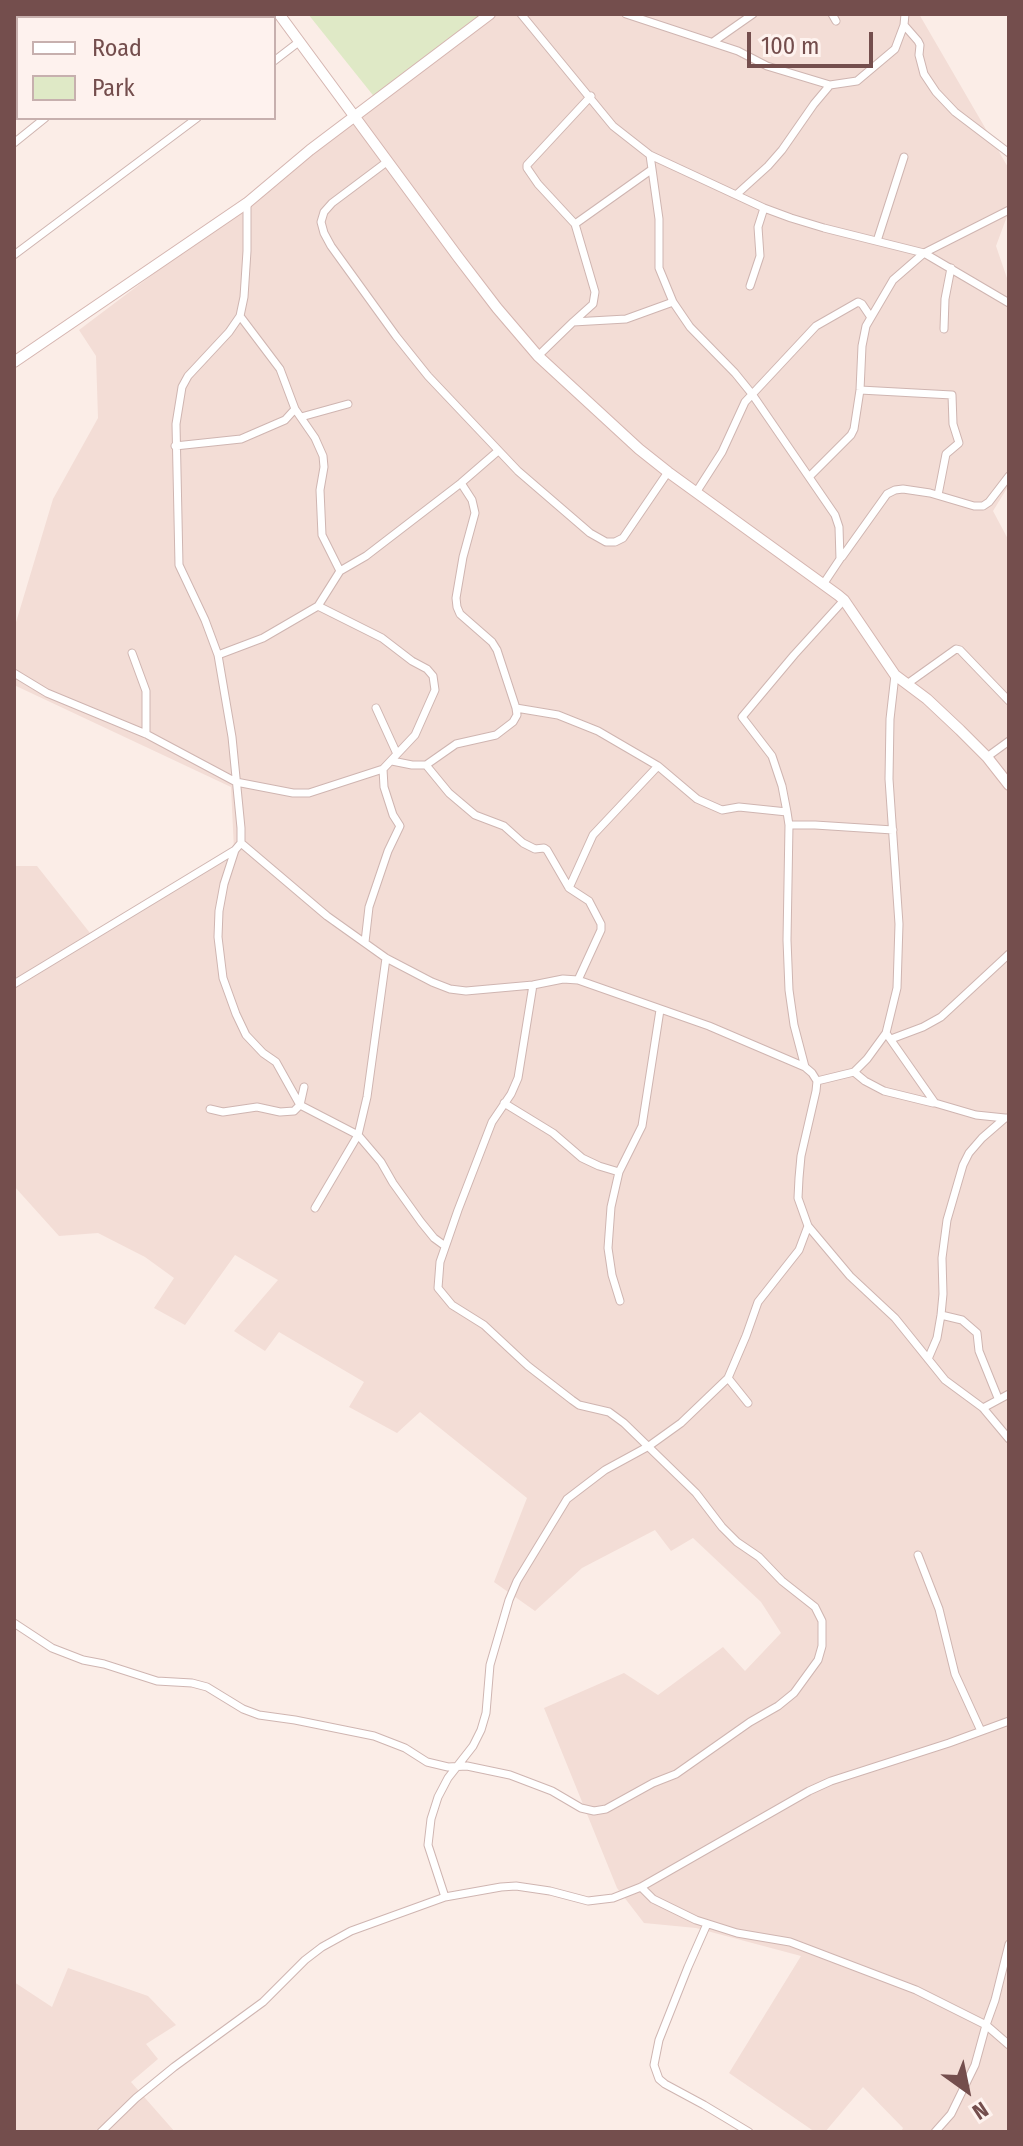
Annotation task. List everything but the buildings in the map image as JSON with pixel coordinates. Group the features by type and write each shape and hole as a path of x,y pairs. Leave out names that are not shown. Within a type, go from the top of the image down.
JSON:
{"street":[{"path":"279,14 497,308 538,356 668,472 844,600 895,675 927,699 987,757 1009,785"},
{"path":"14,362 247,203 298,159 490,14"},
{"path":"521,14 619,131 650,155 764,208 824,228 924,253 1009,303"},
{"path":"626,14 738,51 767,66 830,85 857,81 895,49 905,14"},
{"path":"713,42 753,14"},
{"path":"904,25 920,45 924,74 936,92 955,112 1009,153"},
{"path":"276,59 300,41"},
{"path":"736,195 782,150 830,85"},
{"path":"538,356 593,304 595,292 575,224 538,184 527,165 591,96"},
{"path":"14,143 43,120"},
{"path":"14,255 194,120"},
{"path":"650,155 659,219 659,268 673,302 690,327 752,394 835,515 839,527 840,559"},
{"path":"877,241 904,157"},
{"path":"388,161 332,203 324,212 321,222 324,233 363,291 412,357 498,451 572,518 606,542 623,538 668,472"},
{"path":"575,224 651,170"},
{"path":"247,203 247,251 240,316 182,387 175,446 179,565 218,655 230,723 241,843 315,907 386,958 450,989 466,991 563,979 578,980 709,1026 805,1067 817,1081 799,1178 798,1198 808,1226 835,1260 895,1318 945,1380 983,1408 1009,1439"},
{"path":"750,286 760,256 758,227 764,208"},
{"path":"809,477 851,435 856,422 866,326 893,280 924,253 1009,210"},
{"path":"944,329 945,299 951,268"},
{"path":"573,322 626,319 673,302"},
{"path":"697,491 722,452 741,409 816,326 858,302 870,316"},
{"path":"240,316 280,369 295,409 323,456 320,490 322,535 340,571"},
{"path":"860,390 952,395 953,424 959,443 946,454 938,495"},
{"path":"301,417 348,404"},
{"path":"175,446 241,439 285,420 295,409"},
{"path":"218,655 263,638 318,606 340,571 366,556 498,451"},
{"path":"824,583 887,494 903,489 983,506 1009,476"},
{"path":"376,708 394,758 412,765 426,765 456,744 496,735 517,715 497,650 460,614 457,607 463,557 475,513 472,500 461,483"},
{"path":"805,1067 789,990 787,812 772,756 742,717 844,600"},
{"path":"14,673 64,701 146,734 236,782 309,793 383,769 415,735 433,698 435,683 431,673 382,638 318,606"},
{"path":"907,684 956,649 1009,701"},
{"path":"132,653 146,691 146,734"},
{"path":"817,1081 854,1072 888,1036 897,988 899,924 889,766 895,675"},
{"path":"516,708 558,715 589,727 658,766 697,799 722,810 739,807 787,812"},
{"path":"987,757 1009,741"},
{"path":"426,765 449,793 475,815 504,826 535,849 546,849 569,888 591,904 601,927 578,980"},
{"path":"569,888 593,835 658,766"},
{"path":"365,942 369,907 400,826 384,787 383,769"},
{"path":"789,825 893,830"},
{"path":"14,984 235,850 241,843"},
{"path":"235,850 224,884 218,937 223,978 246,1035 276,1062 300,1105 358,1135 381,1162 421,1222 445,1246"},
{"path":"888,1036 923,1027 941,1017 1009,954"},
{"path":"315,1208 358,1135 372,1069 386,958"},
{"path":"14,1623 52,1648 83,1660 157,1681 192,1683 213,1690 252,1713 374,1736 405,1748 427,1762 448,1767 476,1767 510,1775 594,1811 606,1809 676,1774 794,1693 818,1660 822,1646 822,1621 815,1607 782,1581 759,1557 737,1542 696,1493 617,1417 579,1405 517,1358 484,1325 452,1305 440,1291 440,1262 445,1246 492,1122 511,1094 520,1071 533,985"},
{"path":"620,1301 612,1275 608,1236 619,1172 642,1126 660,1010"},
{"path":"888,1036 935,1103"},
{"path":"854,1072 884,1091 976,1115 1007,1118"},
{"path":"210,1109 223,1112 257,1107 280,1112 294,1111 300,1105 304,1087"},
{"path":"504,1103 553,1133 582,1158 619,1172"},
{"path":"928,1359 937,1338 941,1315 947,1220 963,1165 978,1142 1007,1118"},
{"path":"445,1897 430,1854 428,1837 438,1797 481,1730 486,1713 490,1665 513,1590 567,1499 605,1470 649,1446 681,1423 728,1378 758,1302 799,1250 808,1226"},
{"path":"941,1315 962,1320 977,1333 979,1351 998,1398"},
{"path":"728,1378 748,1403"},
{"path":"983,1408 1009,1394"},
{"path":"918,1555 939,1609 955,1674 981,1731"},
{"path":"101,2132 136,2098 263,2002 288,1975 335,1938 376,1920 445,1897 501,1887 516,1886 588,1901 601,1900 641,1887 809,1791 1009,1721"},
{"path":"641,1887 653,1899 707,1924 737,1933 790,1942 916,1990 986,2025 1009,2045"},
{"path":"707,1924 659,2040 654,2065 659,2079 665,2084 749,2132"},
{"path":"935,2132 951,2114 975,2065 1009,1944"}],"shaded area":[{"path":"498,14 919,14 1009,169 1009,211 996,246 1009,284 1009,485 993,511 1009,541 1009,2132 901,2132 903,2128 863,2087 825,2132 815,2132 729,2073 801,1956 696,1928 644,1923 617,1888 544,1708 624,1673 658,1695 723,1647 745,1671 781,1633 761,1602 693,1538 671,1551 655,1530 582,1568 535,1611 494,1582 527,1498 420,1412 397,1433 349,1407 364,1382 279,1332 265,1351 234,1331 278,1280 235,1255 185,1325 154,1308 174,1278 145,1257 98,1233 59,1236 14,1186 14,866 37,866 90,933 234,850 231,787 14,685 14,629 53,499 98,418 96,356 79,330"},
{"path":"68,1968 148,1996 176,2025 146,2044 158,2059 131,2082 175,2132 14,2132 14,1982 52,2007"}],"green space":[{"path":"308,14 491,14 380,104"}]}
